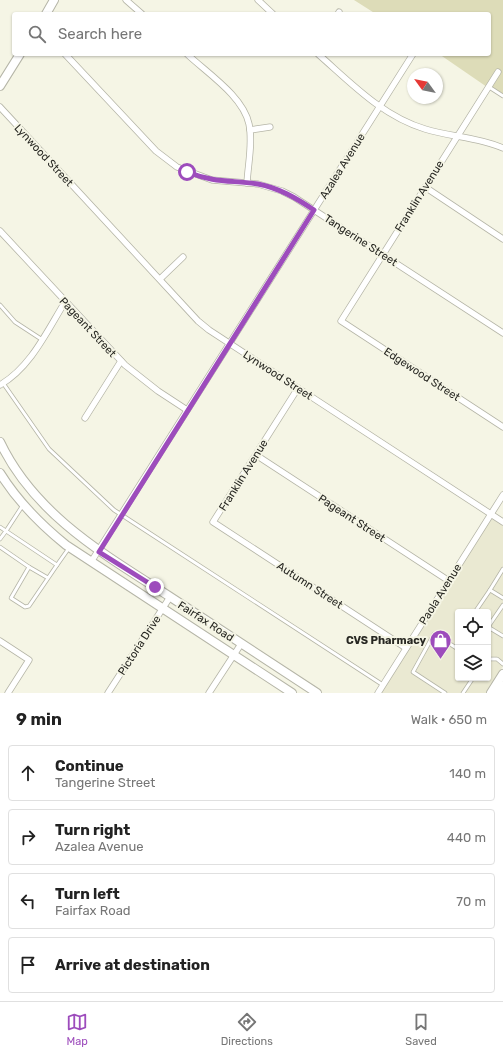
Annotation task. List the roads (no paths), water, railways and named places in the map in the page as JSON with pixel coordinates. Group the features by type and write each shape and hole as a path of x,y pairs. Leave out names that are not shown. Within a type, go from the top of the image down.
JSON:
{"main road":[{"path":"47,12 54,0"},
{"path":"0,86 19,56"},
{"name":"Fairfax Road","path":"0,442 18,473 44,505 62,523 99,552 317,693"},
{"name":"Fairfax Road","path":"0,473 23,505 49,531 70,547 292,693"},
{"path":"491,693 503,674"},
{"path":"498,693 503,686"}],"street":[{"path":"126,0 140,12"},
{"path":"258,0 272,12"},
{"name":"Tangerine Street","path":"67,56 165,159 198,176 225,182 247,183 282,191 383,254 503,333"},
{"path":"189,56 239,102 247,117 250,130 247,183"},
{"path":"320,56 379,107 411,124 432,131 484,141 503,148"},
{"name":"Azalea Avenue","path":"92,562 412,56"},
{"name":"Franklin Avenue","path":"340,321 498,72"},
{"name":"Lynwood Street","path":"0,107 198,321 229,343 503,522"},
{"path":"250,130 270,127"},
{"path":"425,187 503,239"},
{"name":"Pageant Street","path":"0,231 121,361 158,391 187,410"},
{"path":"160,279 183,257"},
{"path":"2,384 20,370 65,302"},
{"name":"Edgewood Street","path":"340,321 503,427"},
{"path":"85,418 121,361"},
{"name":"Franklin Avenue","path":"213,522 298,388"},
{"name":"Pageant Street","path":"256,455 449,581"},
{"name":"Paola Avenue","path":"378,693 503,495"},
{"name":"Autumn Street","path":"213,522 406,648"},
{"name":"Pictoria Drive","path":"108,693 170,597"},
{"path":"0,641 29,660 8,693"},
{"path":"209,693 241,644"}],"lane":[{"path":"489,87 503,96"},
{"path":"0,305 15,322 41,339"},
{"path":"2,384 49,449 114,510 383,685"},
{"path":"0,539 23,505"},
{"path":"0,527 57,565"},
{"path":"0,547 48,578"},
{"path":"29,567 11,595 12,599 27,607 70,547"},
{"path":"477,609 503,569"},
{"path":"490,590 503,598"},
{"path":"491,623 503,605"},
{"path":"491,629 503,636"},
{"path":"445,693 413,672 434,634 455,647"},
{"path":"491,659 496,659 503,664"},
{"path":"463,693 471,681"}],"place":[{"name":"CVS Pharmacy","path":"441,660"}]}
